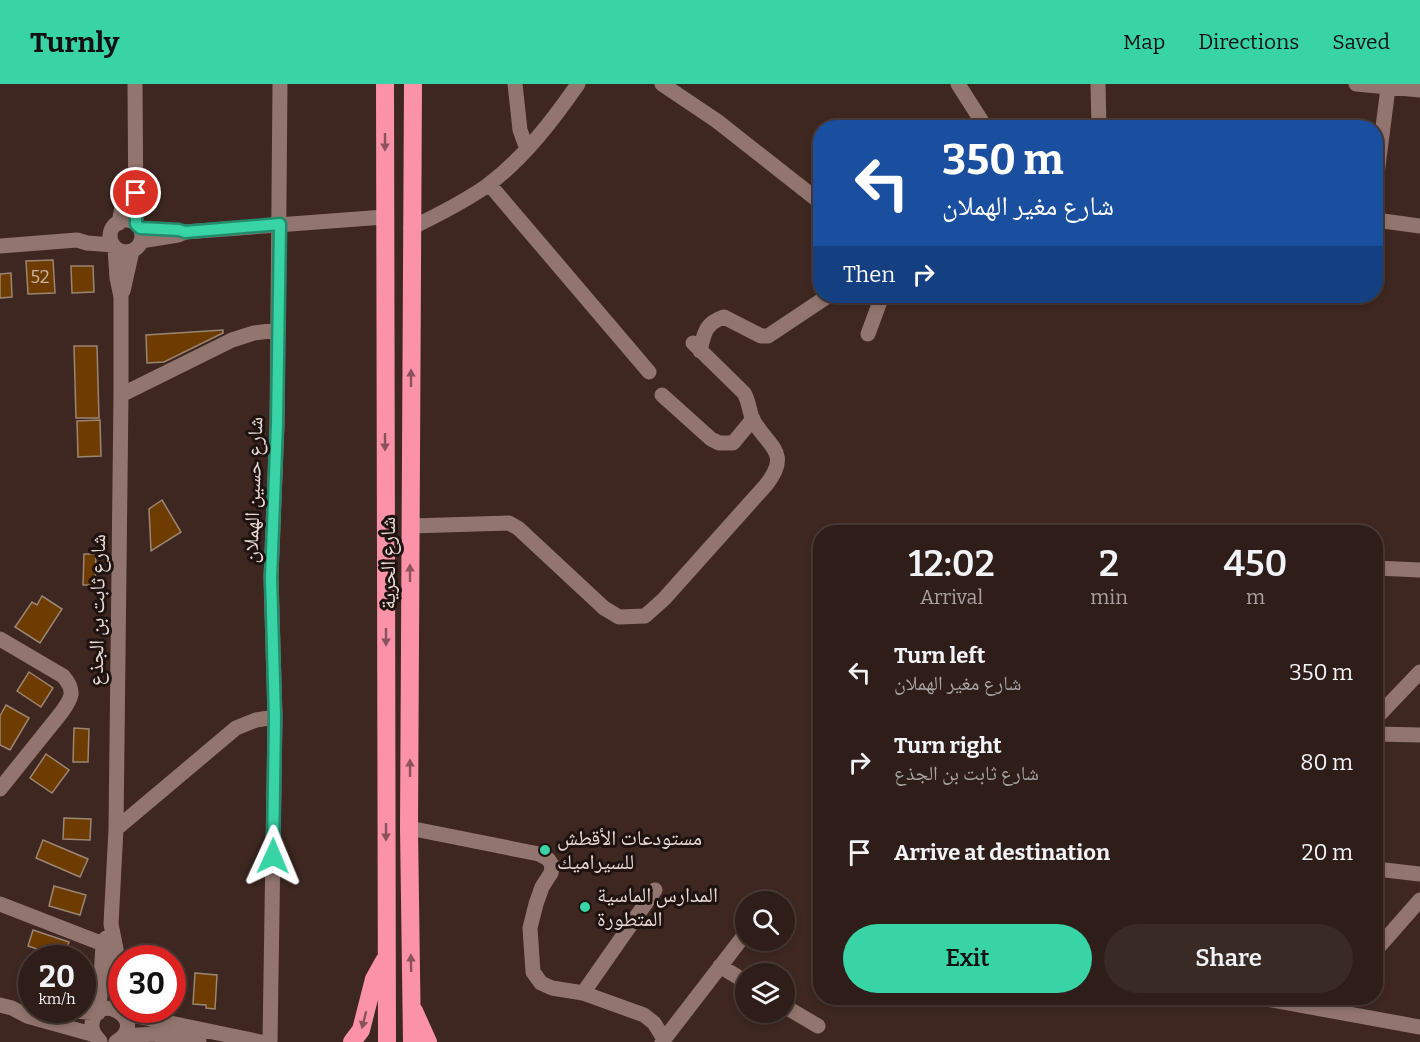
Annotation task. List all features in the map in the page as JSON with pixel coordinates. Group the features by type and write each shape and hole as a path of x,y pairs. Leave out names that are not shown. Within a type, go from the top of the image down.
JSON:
{"highway":[{"name":"شارع الحرية","path":"385,84 387,1042"},
{"name":"شارع الحرية","path":"412,1042 409,828 413,84"},
{"path":"352,1042 361,1030 374,979 386,957"},
{"path":"411,1006 428,1042"}],"street":[{"path":"114,246 110,238 126,192 130,84"},
{"name":"شارع ثابت بن الجذع","path":"121,297 137,236 135,84"},
{"name":"شارع حسين الهملان","path":"270,1042 275,717 271,578 277,424 280,84"},
{"path":"515,84 520,130 527,149"},
{"path":"411,228 448,211 489,184 527,149 578,84"},
{"path":"662,84 717,121 813,196"},
{"path":"959,84 981,120"},
{"path":"1098,84 1099,120"},
{"path":"1356,84 1420,90"},
{"path":"1383,127 1388,88"},
{"path":"489,184 649,372"},
{"path":"77,240 114,246 125,252 137,236 179,230 185,232 384,217"},
{"path":"0,246 77,240 129,221 137,236"},
{"path":"1383,221 1420,226"},
{"name":"شارع ثابت بن الجذع","path":"110,945 116,829 121,395 121,297 114,246"},
{"path":"411,526 509,523 604,608 619,617 645,616 682,580 773,476 778,464 776,450 753,419 748,399 744,393 696,347 713,320 724,317 761,336 768,336 818,303"},
{"path":"868,334 879,303"},
{"path":"121,395 232,340 254,333 277,330"},
{"path":"662,395 711,439 719,443 733,442 753,419"},
{"path":"1383,568 1420,570"},
{"path":"0,639 63,676 72,691 70,701 0,789"},
{"path":"1383,711 1420,672"},
{"path":"116,829 236,728 256,720 275,717"},
{"path":"1383,734 1420,735"},
{"path":"409,828 539,854 548,859 552,865 551,873 542,887 530,928 533,972 541,983 552,988 583,993 644,1015 654,1023 663,1040 735,947"},
{"path":"1383,870 1420,874"},
{"path":"583,993 655,890"},
{"path":"1383,942 1420,900"},
{"path":"0,904 108,946"},
{"name":"شارع ثابت بن الجذع","path":"100,1040 92,1023 98,1012 108,958"},
{"path":"720,966 735,975"},
{"path":"1338,1005 1420,1027"},
{"path":"6,1006 27,1016 100,1040"},
{"path":"98,1012 108,1008"},
{"path":"795,1012 818,1026"},
{"name":"شارع ثابت بن الجذع","path":"119,1040 127,1026 126,1023"},
{"path":"172,1023 261,1042"},
{"path":"119,1040 154,1034 199,1042"}],"building":[{"path":"53,260 55,293 28,294 26,261"},
{"path":"71,266 93,266 94,292 72,293"},
{"path":"11,273 12,297 0,298 0,274"},
{"path":"223,330 223,333 164,362 147,363 146,335"},
{"path":"74,346 97,346 99,418 76,418"},
{"path":"100,420 101,456 78,457 77,421"},
{"path":"162,500 181,532 151,551 149,509"},
{"path":"84,554 96,554 95,585 83,585"},
{"path":"42,596 62,609 40,643 15,627 32,602 37,605"},
{"path":"29,672 53,688 41,707 17,691"},
{"path":"6,705 29,718 10,750 0,745 0,716"},
{"path":"74,728 89,729 88,762 73,762"},
{"path":"46,754 69,770 52,793 30,778"},
{"path":"64,818 91,819 90,840 63,839"},
{"path":"43,840 88,859 80,877 36,858"},
{"path":"54,886 86,895 80,915 49,906"},
{"path":"33,930 69,942 68,945 28,945"},
{"path":"195,973 217,975 215,1009 206,1008 206,1005 193,1004"}],"place":[{"name":"مستودعات الأقطش للسيراميك","path":"545,850"},
{"name":"المدارس الماسية المتطورة","path":"585,907"}],"route":[{"path":"136,193 136,224 140,228 185,232 280,224 277,424 271,578 275,717 273,856"}]}
